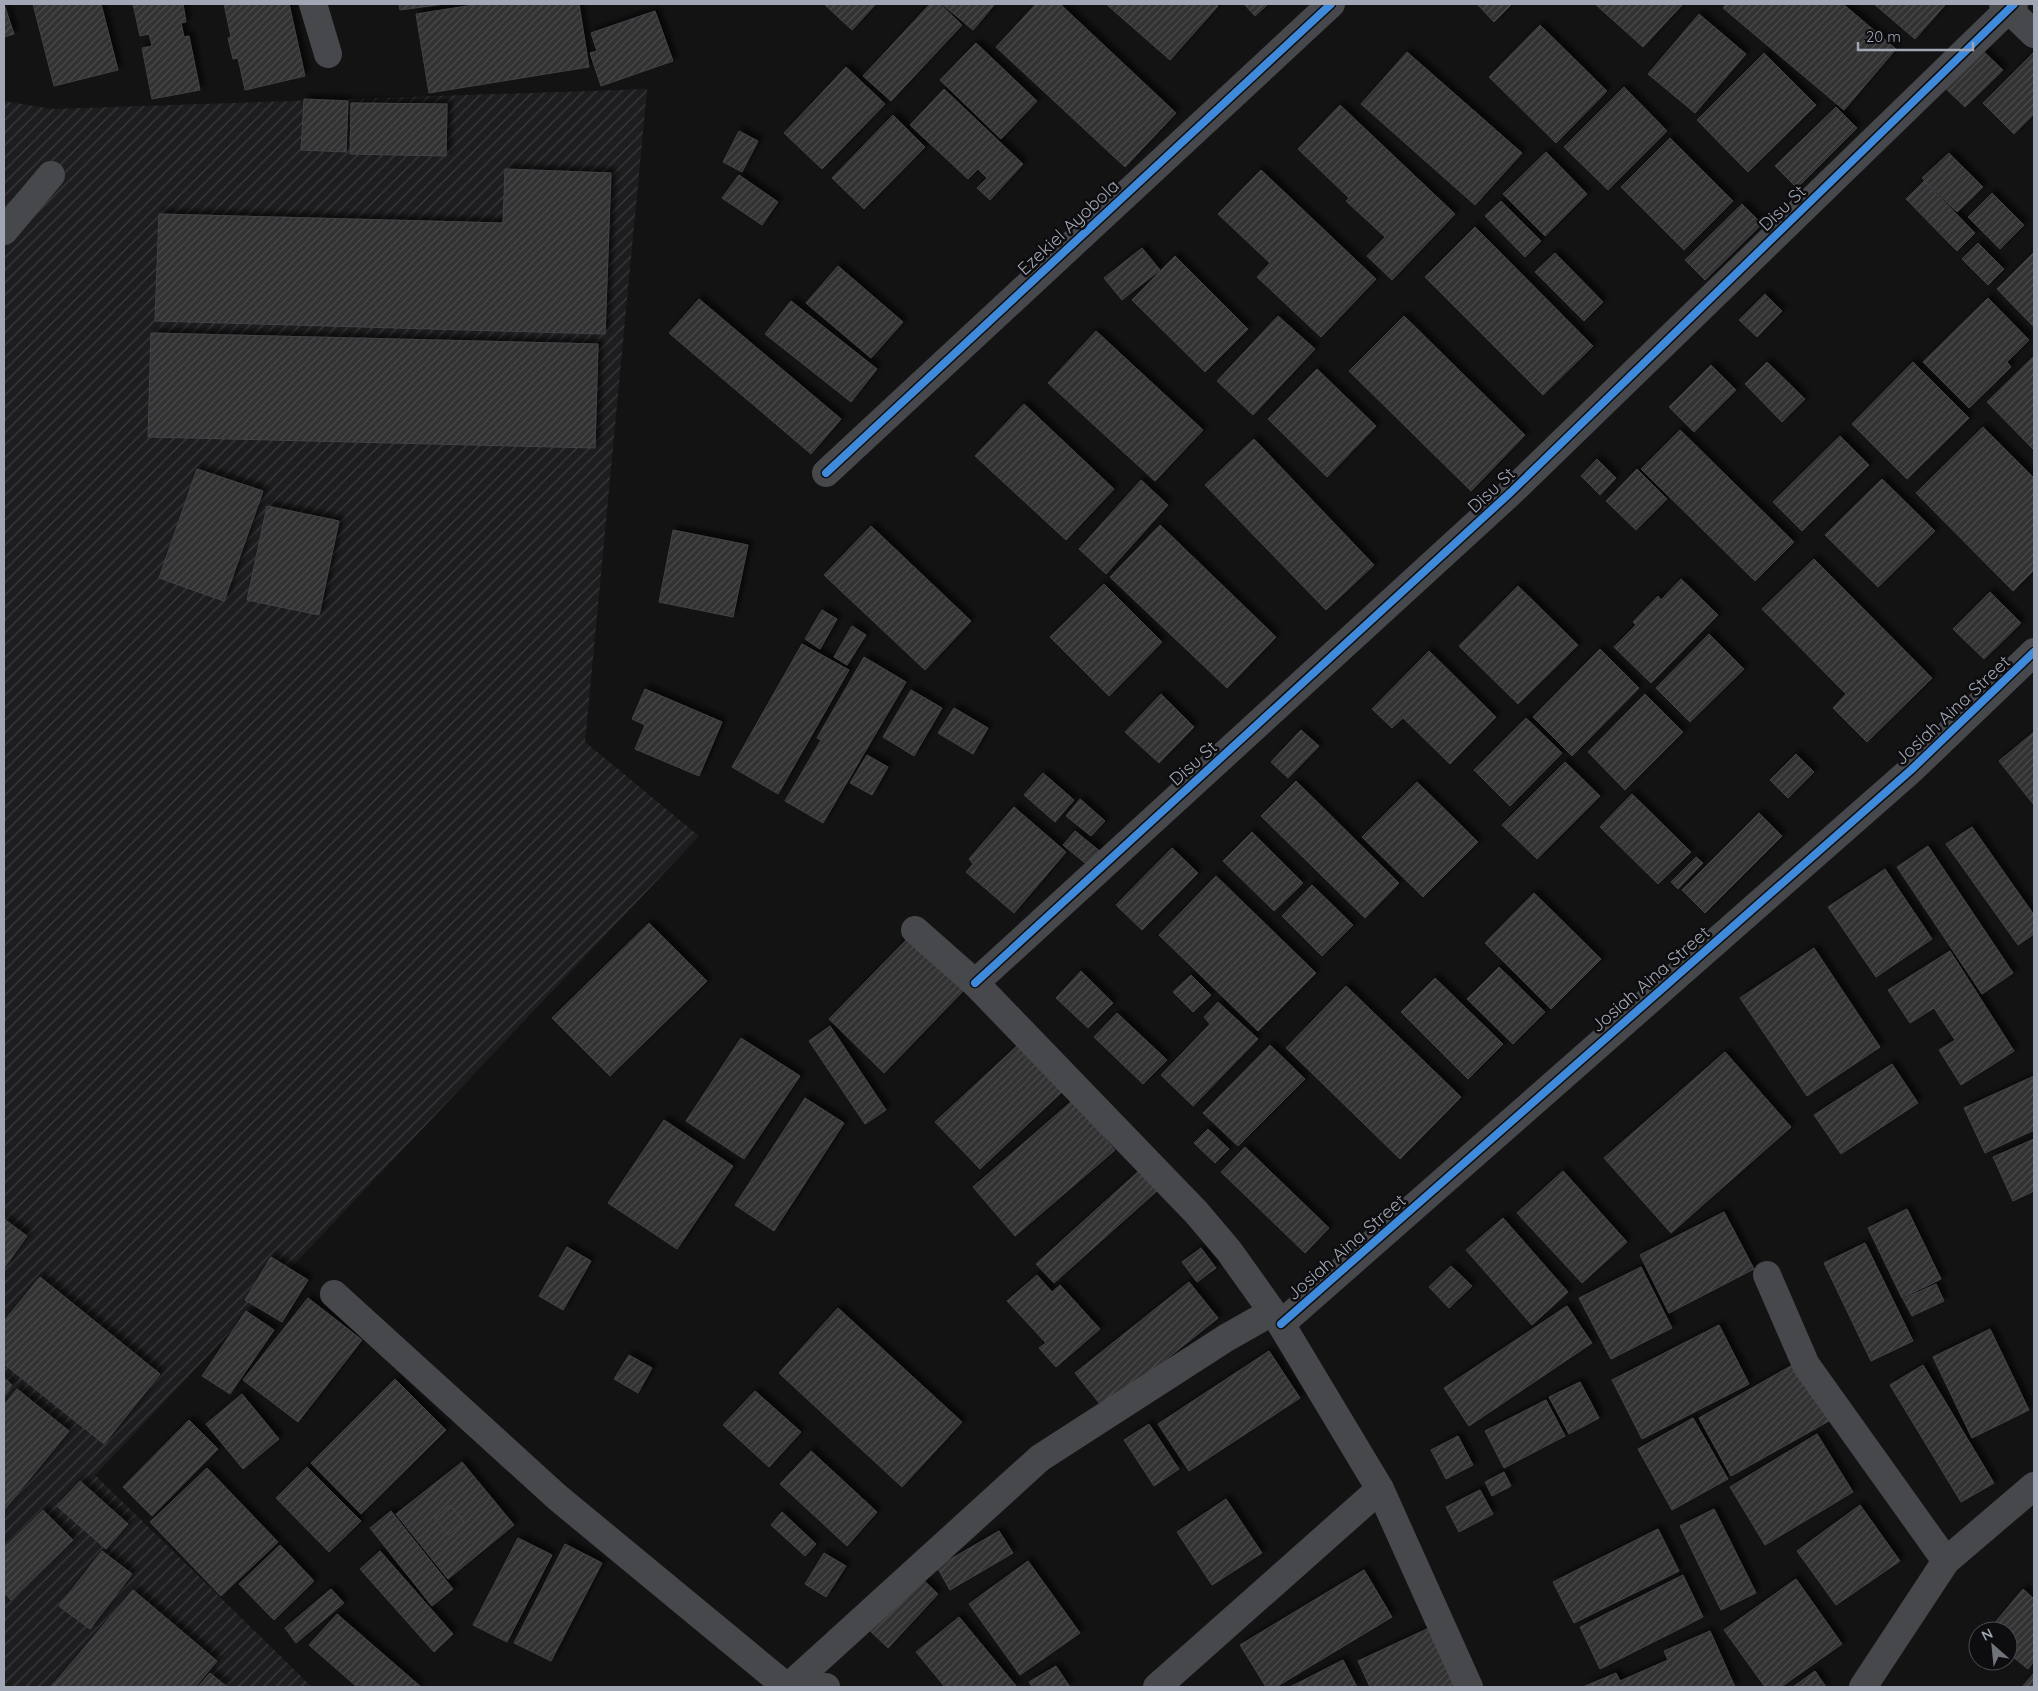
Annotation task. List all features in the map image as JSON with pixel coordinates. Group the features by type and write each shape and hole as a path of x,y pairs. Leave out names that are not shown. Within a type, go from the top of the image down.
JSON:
{"street":[{"path":"313,4 328,54"},
{"name":"Ezekiel Ayobola","path":"826,473 1331,4"},
{"path":"2008,5 2034,34"},
{"name":"Disu St","path":"975,983 1510,493 2008,5"},
{"path":"4,231 51,175"},
{"name":"Josiah Aina Street","path":"788,1687 1040,1458 1226,1338 1277,1318 1910,770 2034,652"},
{"path":"916,930 975,983 1196,1212 1229,1251 1277,1318 1380,1489 1469,1687"},
{"path":"1767,1275 1806,1365 1946,1561"},
{"path":"334,1294 557,1496 788,1687"},
{"path":"1863,1687 1946,1561 2034,1486"},
{"path":"1157,1687 1380,1489"},
{"path":"792,1687 826,1687"}],"shaded area":[{"path":"647,89 585,742 699,836 95,1475 312,1687 4,1687 4,101 52,109"}],"building":[{"path":"4,4 14,34 4,37"},
{"path":"33,4 101,4 118,70 54,86"},
{"path":"133,4 183,4 186,22 181,23 184,37 189,36 200,90 152,99 142,48 152,46 149,34 140,36"},
{"path":"224,4 289,4 305,76 245,90 238,58 233,59 228,38 231,37"},
{"path":"399,4 444,4 400,10"},
{"path":"480,4 579,4 589,67 429,93 416,14"},
{"path":"824,4 876,4 852,30"},
{"path":"930,4 940,4 962,25 891,101 863,76"},
{"path":"942,4 995,4 973,30"},
{"path":"1036,4 1060,4 1176,113 1125,167 996,47"},
{"path":"1106,4 1216,4 1218,6 1170,60"},
{"path":"1244,4 1268,4 1255,16"},
{"path":"1477,4 1512,4 1494,22"},
{"path":"1595,4 1683,4 1643,47"},
{"path":"1726,4 1843,4 1896,49 1844,110 1723,8"},
{"path":"1874,4 1946,4 1915,39"},
{"path":"655,11 673,61 601,86 590,53 597,51 591,33"},
{"path":"1699,14 1746,54 1695,113 1648,74"},
{"path":"1540,25 1607,91 1556,143 1489,77"},
{"path":"976,43 1037,101 1001,139 940,80"},
{"path":"1982,50 2003,70 1965,107 1944,87"},
{"path":"1407,52 1522,153 1475,205 1361,104"},
{"path":"2034,52 2034,114 2014,134 1983,103"},
{"path":"1764,53 1816,105 1748,172 1697,120"},
{"path":"846,67 885,104 822,169 784,133"},
{"path":"1624,87 1667,131 1608,190 1564,147"},
{"path":"944,89 1023,164 990,200 977,188 987,178 978,169 968,179 910,125"},
{"path":"304,99 348,101 346,152 301,150"},
{"path":"351,103 447,104 446,156 350,154"},
{"path":"1340,105 1455,214 1392,280 1367,256 1385,237 1346,201 1349,198 1298,149"},
{"path":"1836,107 1857,128 1797,188 1775,166"},
{"path":"893,115 925,147 864,209 832,178"},
{"path":"739,131 758,141 742,172 723,162"},
{"path":"1670,138 1733,201 1684,250 1621,187"},
{"path":"1546,152 1587,194 1545,236 1503,194"},
{"path":"1949,153 1983,187 1957,212 1922,178"},
{"path":"505,169 611,173 605,334 155,321 159,214 503,223"},
{"path":"1261,170 1376,279 1321,337 1257,277 1270,263 1218,214"},
{"path":"739,175 778,202 762,225 722,198"},
{"path":"1924,181 1975,233 1957,251 1906,199"},
{"path":"1992,193 2024,225 2000,249 1968,217"},
{"path":"1501,201 1541,241 1525,257 1485,216"},
{"path":"1742,204 1762,224 1705,280 1685,260"},
{"path":"1475,227 1593,346 1543,395 1425,277"},
{"path":"1978,243 2004,269 1988,285 1962,259"},
{"path":"1142,248 1160,270 1122,300 1104,278"},
{"path":"2034,252 2034,327 1997,289"},
{"path":"1555,253 1603,302 1584,321 1535,272"},
{"path":"1175,256 1248,329 1205,372 1132,300"},
{"path":"838,266 903,322 871,358 806,303"},
{"path":"1765,294 1782,311 1757,337 1739,320"},
{"path":"1988,298 2029,340 2007,362 2011,367 1969,408 1923,362"},
{"path":"699,299 841,419 811,454 669,333"},
{"path":"791,301 877,369 851,402 765,334"},
{"path":"1278,316 1315,349 1253,415 1217,381"},
{"path":"1404,316 1525,435 1471,491 1349,371"},
{"path":"1096,331 1203,430 1155,481 1048,383"},
{"path":"151,333 598,344 595,448 148,437"},
{"path":"2034,356 2034,448 2033,449 1987,402"},
{"path":"1767,362 1805,399 1782,422 1745,384"},
{"path":"1913,362 1969,418 1907,479 1852,424"},
{"path":"1711,365 1736,390 1694,432 1669,407"},
{"path":"1317,369 1376,426 1327,477 1268,419"},
{"path":"1024,404 1114,489 1066,540 975,456"},
{"path":"1983,427 2034,478 2034,570 2013,591 1916,493"},
{"path":"1680,430 1794,542 1755,581 1641,469"},
{"path":"1840,436 1869,465 1802,531 1773,502"},
{"path":"1254,439 1374,565 1326,610 1205,485"},
{"path":"1597,459 1616,478 1600,495 1581,476"},
{"path":"197,469 263,491 224,601 159,578"},
{"path":"1637,469 1667,499 1636,530 1606,501"},
{"path":"1882,479 1935,531 1878,587 1825,535"},
{"path":"1141,480 1168,505 1106,574 1079,549"},
{"path":"267,506 339,521 319,615 247,600"},
{"path":"1160,525 1276,637 1227,688 1110,577"},
{"path":"871,526 971,621 925,670 824,575"},
{"path":"673,530 748,545 733,617 659,602"},
{"path":"1814,559 1932,678 1867,742 1833,708 1846,694 1762,609"},
{"path":"1681,579 1718,615 1651,683 1614,647 1636,625 1633,622 1658,596 1661,600"},
{"path":"1104,584 1162,642 1109,696 1050,637"},
{"path":"1518,586 1578,645 1518,704 1459,646"},
{"path":"1990,592 2021,623 1984,659 1953,629"},
{"path":"822,610 837,619 820,649 805,639"},
{"path":"852,626 866,635 847,665 834,657"},
{"path":"1709,634 1744,669 1690,722 1656,688"},
{"path":"802,644 849,670 778,794 732,767"},
{"path":"1600,649 1639,688 1572,756 1533,717"},
{"path":"1429,651 1496,717 1450,764 1403,718 1392,728 1372,709"},
{"path":"864,657 906,682 823,823 785,801 821,740 817,738"},
{"path":"645,689 722,722 699,776 635,749 645,725 632,719"},
{"path":"911,690 942,708 914,756 883,737"},
{"path":"1161,694 1194,727 1159,763 1125,732"},
{"path":"1645,694 1683,732 1625,790 1588,752"},
{"path":"954,708 988,728 973,754 938,733"},
{"path":"1526,718 1562,753 1510,806 1474,770"},
{"path":"1301,730 1319,746 1288,778 1271,762"},
{"path":"2034,732 2034,805 1999,761"},
{"path":"1796,754 1814,772 1788,798 1770,780"},
{"path":"867,755 888,767 872,795 850,783"},
{"path":"1565,762 1600,796 1537,859 1502,825"},
{"path":"1043,773 1074,800 1055,822 1024,795"},
{"path":"1296,781 1399,883 1365,918 1261,816"},
{"path":"1417,782 1478,842 1423,897 1362,837"},
{"path":"1632,794 1691,852 1658,884 1600,827"},
{"path":"1080,799 1105,821 1091,836 1066,816"},
{"path":"1014,807 1066,852 1014,913 966,872 973,864 969,859"},
{"path":"1759,813 1782,836 1705,913 1682,890"},
{"path":"1972,827 2034,915 2034,934 2018,945 1946,844"},
{"path":"1075,831 1102,853 1090,867 1063,845"},
{"path":"1252,832 1303,883 1274,911 1223,861"},
{"path":"1928,846 2013,973 1982,994 1897,867"},
{"path":"1172,848 1198,873 1142,930 1116,905"},
{"path":"1696,857 1703,863 1678,889 1671,882"},
{"path":"1885,869 1932,939 1876,977 1828,907"},
{"path":"1216,876 1316,973 1258,1031 1159,935"},
{"path":"1312,885 1353,925 1322,956 1282,916"},
{"path":"1534,893 1601,959 1551,1009 1485,943"},
{"path":"649,923 707,981 610,1076 552,1018"},
{"path":"910,936 965,989 884,1073 829,1019"},
{"path":"1814,948 1880,1047 1807,1096 1740,998"},
{"path":"1950,951 2014,1051 1961,1085 1939,1050 1955,1040 1934,1008 1910,1023 1888,990"},
{"path":"1499,967 1545,1012 1513,1044 1467,999"},
{"path":"1081,971 1113,1003 1088,1028 1056,998"},
{"path":"1191,975 1211,995 1193,1012 1173,992"},
{"path":"1435,978 1503,1044 1468,1079 1401,1012"},
{"path":"1346,986 1461,1097 1400,1159 1286,1048"},
{"path":"1218,1002 1258,1039 1193,1106 1161,1075 1210,1024 1204,1017"},
{"path":"1117,1013 1167,1060 1143,1084 1094,1037"},
{"path":"830,1026 886,1110 865,1124 809,1041"},
{"path":"741,1038 800,1076 744,1159 686,1121"},
{"path":"1019,1044 1063,1091 980,1169 935,1122"},
{"path":"1270,1045 1305,1079 1238,1146 1203,1113"},
{"path":"1725,1052 1791,1127 1671,1233 1604,1158"},
{"path":"1892,1064 1918,1103 1841,1154 1814,1115"},
{"path":"2034,1076 2034,1130 1985,1153 1964,1108"},
{"path":"805,1098 844,1123 774,1231 735,1205"},
{"path":"1072,1101 1115,1150 1015,1236 973,1187"},
{"path":"664,1120 733,1166 677,1249 608,1203"},
{"path":"1208,1129 1229,1149 1215,1163 1194,1143"},
{"path":"2034,1139 2034,1191 2013,1201 1993,1157"},
{"path":"1245,1147 1329,1228 1305,1253 1221,1172"},
{"path":"1140,1170 1158,1190 1054,1283 1036,1264"},
{"path":"1563,1171 1627,1242 1582,1283 1517,1213"},
{"path":"1907,1209 1941,1279 1902,1298 1868,1228"},
{"path":"1724,1212 1754,1269 1669,1313 1640,1255"},
{"path":"1503,1218 1568,1292 1532,1325 1466,1250"},
{"path":"4,1219 27,1236 4,1268"},
{"path":"1865,1243 1913,1341 1871,1361 1824,1263"},
{"path":"567,1247 591,1261 563,1310 539,1296"},
{"path":"1201,1248 1216,1268 1197,1282 1182,1262"},
{"path":"271,1257 308,1280 282,1322 245,1300"},
{"path":"1451,1266 1472,1286 1449,1308 1429,1287"},
{"path":"1641,1267 1672,1328 1611,1359 1579,1298"},
{"path":"1037,1275 1052,1292 1060,1285 1100,1329 1056,1367 1039,1348 1046,1343 1007,1301"},
{"path":"40,1277 160,1374 104,1444 4,1364 4,1321"},
{"path":"1189,1282 1218,1318 1104,1409 1075,1373"},
{"path":"1936,1284 1944,1301 1912,1316 1903,1299"},
{"path":"308,1298 362,1340 298,1422 243,1380"},
{"path":"1567,1306 1592,1343 1469,1426 1444,1388"},
{"path":"838,1308 962,1422 902,1487 779,1373"},
{"path":"246,1311 274,1330 230,1394 202,1376"},
{"path":"1719,1325 1749,1384 1642,1439 1612,1380"},
{"path":"1990,1329 2029,1410 1972,1438 1933,1357"},
{"path":"1269,1351 1300,1398 1189,1471 1158,1424"},
{"path":"629,1355 652,1368 638,1393 614,1379"},
{"path":"1796,1363 1829,1421 1731,1476 1699,1418"},
{"path":"1923,1365 1994,1483 1961,1502 1890,1385"},
{"path":"4,1378 12,1385 4,1395"},
{"path":"395,1379 446,1430 361,1514 311,1463"},
{"path":"1580,1382 1599,1418 1569,1434 1549,1397"},
{"path":"17,1389 69,1431 4,1510 4,1405"},
{"path":"755,1391 801,1432 769,1467 723,1425"},
{"path":"242,1394 279,1439 243,1469 206,1424"},
{"path":"1546,1400 1565,1436 1504,1468 1485,1431"},
{"path":"1693,1418 1728,1479 1672,1510 1638,1449"},
{"path":"189,1420 218,1449 152,1516 123,1487"},
{"path":"1149,1424 1179,1469 1154,1486 1124,1440"},
{"path":"1817,1434 1853,1492 1765,1545 1730,1487"},
{"path":"1458,1436 1473,1465 1446,1479 1431,1450"},
{"path":"811,1451 877,1512 847,1546 780,1484"},
{"path":"462,1462 514,1525 448,1579 396,1514","holes":["450,1505 464,1522 448,1535 435,1518"]},
{"path":"307,1467 361,1521 329,1552 276,1498"},
{"path":"207,1468 278,1542 221,1596 150,1522"},
{"path":"1504,1472 1511,1486 1492,1496 1485,1482"},
{"path":"80,1481 128,1524 106,1549 57,1506"},
{"path":"1480,1490 1493,1514 1459,1532 1446,1507"},
{"path":"1226,1499 1262,1553 1212,1585 1177,1532"},
{"path":"450,1505 464,1522 448,1535 435,1518"},
{"path":"1860,1505 1900,1561 1836,1605 1797,1551"},
{"path":"1714,1509 1756,1593 1721,1610 1680,1526"},
{"path":"43,1510 73,1540 11,1600 4,1592 4,1548"},
{"path":"391,1511 453,1589 432,1606 370,1528"},
{"path":"782,1512 816,1544 805,1556 771,1525"},
{"path":"1658,1529 1679,1571 1574,1623 1553,1582"},
{"path":"999,1531 1013,1553 950,1590 937,1567"},
{"path":"518,1538 552,1555 507,1642 473,1625"},
{"path":"565,1544 602,1563 551,1661 514,1643"},
{"path":"280,1545 314,1581 274,1620 239,1584"},
{"path":"102,1551 132,1574 90,1629 59,1606"},
{"path":"380,1551 453,1634 434,1652 360,1569"},
{"path":"824,1553 846,1566 826,1597 805,1584"},
{"path":"1028,1561 1080,1633 1020,1675 969,1604"},
{"path":"1364,1570 1392,1617 1276,1687 1266,1687 1240,1645"},
{"path":"916,1573 938,1594 888,1648 866,1627"},
{"path":"1683,1575 1703,1617 1600,1669 1580,1627"},
{"path":"1796,1579 1842,1644 1781,1687 1765,1687 1724,1630"},
{"path":"331,1589 344,1603 296,1643 285,1628"},
{"path":"2023,1589 2034,1599 2034,1661 2028,1669 2018,1661 2018,1621 1996,1621"},
{"path":"133,1590 217,1661 195,1687 51,1687"},
{"path":"337,1614 421,1687 357,1687 309,1645"},
{"path":"959,1617 1017,1687 945,1687 916,1652"},
{"path":"1429,1628 1457,1687 1370,1687 1358,1661"},
{"path":"1710,1631 1735,1687 1583,1687 1616,1673 1620,1681 1668,1660 1664,1651"},
{"path":"1343,1660 1357,1687 1290,1687"},
{"path":"1056,1666 1070,1687 1032,1687 1029,1682"},
{"path":"1815,1671 1826,1687 1793,1687"},
{"path":"210,1673 227,1687 198,1687"},
{"path":"2034,1673 2034,1687 2022,1687"}],"cycle path":[{"path":"826,473 1331,4"},
{"path":"975,983 1510,493 2014,4"},
{"path":"1281,1324 1911,770 2034,652"}]}
